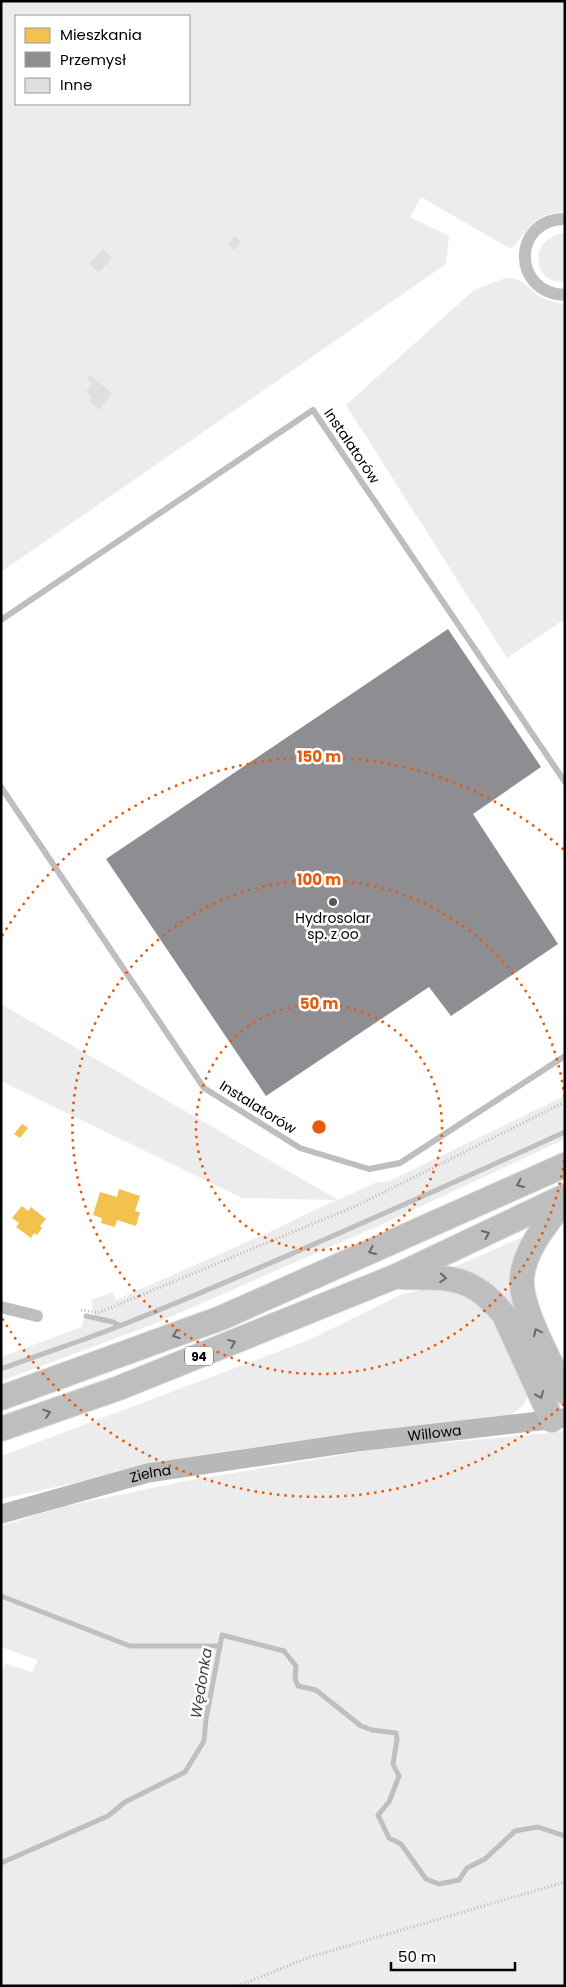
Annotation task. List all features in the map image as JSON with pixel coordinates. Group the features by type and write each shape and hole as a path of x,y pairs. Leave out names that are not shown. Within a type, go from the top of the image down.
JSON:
{"highway":[{"name":"94","path":"1,1398 221,1318 565,1165"},
{"name":"94","path":"1,1429 119,1388 394,1277 565,1196"},
{"path":"565,1200 535,1242 526,1260 522,1278 524,1298 533,1324 565,1392"},
{"path":"394,1277 444,1278 460,1281 475,1286 494,1301 504,1315 558,1419"}],"street":[{"path":"565,219 556,219 545,223 535,230 528,240 524,251 526,268 534,283 555,295 565,295"},
{"path":"1,1307 37,1316"},
{"name":"Willowa","path":"305,1449 558,1419"},
{"name":"Zielna","path":"1,1514 148,1473 305,1449"}],"lane":[{"name":"Instalatorów","path":"1,620 313,410 565,782"},
{"name":"Instalatorów","path":"1,787 204,1088 300,1148 369,1170 400,1163 565,1056"}],"path":[{"path":"82,1310 98,1312 358,1205 565,1102"},
{"path":"238,1986 310,1957 565,1882"}],"shaded area":[{"path":"1,1 565,1 565,211 543,216 534,222 511,249 421,197 410,217 449,236 446,264 1,572"},
{"path":"565,233 565,282 554,281 546,276 538,261 543,244 551,237"},
{"path":"506,278 518,280 541,297 565,305 565,619 507,658 346,405 474,290"},
{"path":"1,1004 338,1200 377,1182 389,1181 565,1096 565,1139 385,1223 154,1324 1,1381 1,1357 82,1327 85,1314 94,1316 91,1300 113,1292 116,1300 263,1235 336,1200 242,1198 1,1081"},
{"path":"532,1233 523,1249 556,1398 554,1400 510,1314 445,1271"},
{"path":"439,1287 479,1299 509,1341 523,1367 529,1386 526,1401 513,1414 171,1462 1,1499 1,1456 309,1340 402,1294"},
{"path":"565,1430 565,1986 1,1986 1,1676 5,1664 32,1672 38,1660 1,1647 1,1526 62,1507 185,1481 383,1448 552,1433"}],"building: Mieszkania":[{"path":"22,1124 28,1128 20,1138 14,1134"},
{"path":"119,1189 140,1196 135,1211 140,1212 136,1226 117,1220 115,1227 101,1223 102,1218 93,1215 100,1192 117,1197"},
{"path":"22,1206 28,1211 31,1207 46,1219 40,1226 42,1228 37,1235 34,1233 31,1238 16,1227 19,1223 12,1218"}],"building: Przemysł":[{"name":"Hydrosolar sp. z oo","path":"448,629 541,767 473,814 558,944 451,1016 429,987 266,1096 106,859"}],"building: Inne":[{"path":"235,236 241,242 234,250 228,244"},
{"path":"103,249 112,258 99,272 89,264"},
{"path":"90,375 112,393 100,410 90,402 92,397 86,392 92,383 87,378"}],"waterway":[{"path":"1,1369 107,1331 233,1279 400,1207 565,1132"},
{"path":"86,1316 113,1322 120,1326"},
{"path":"1,1596 130,1646 218,1646"},
{"name":"Wędonka","path":"1,1863 108,1816 125,1802 185,1772 204,1741 206,1719 222,1635 284,1651 296,1666 295,1678 298,1686 316,1690 361,1726 372,1730 396,1733 397,1739 393,1764 399,1776 389,1802 378,1815 389,1838 401,1844 426,1879 439,1884 459,1880 467,1868 485,1859 515,1831 538,1827 565,1836"}],"place":[{"name":"Hydrosolar sp. z oo","path":"333,902"}]}
